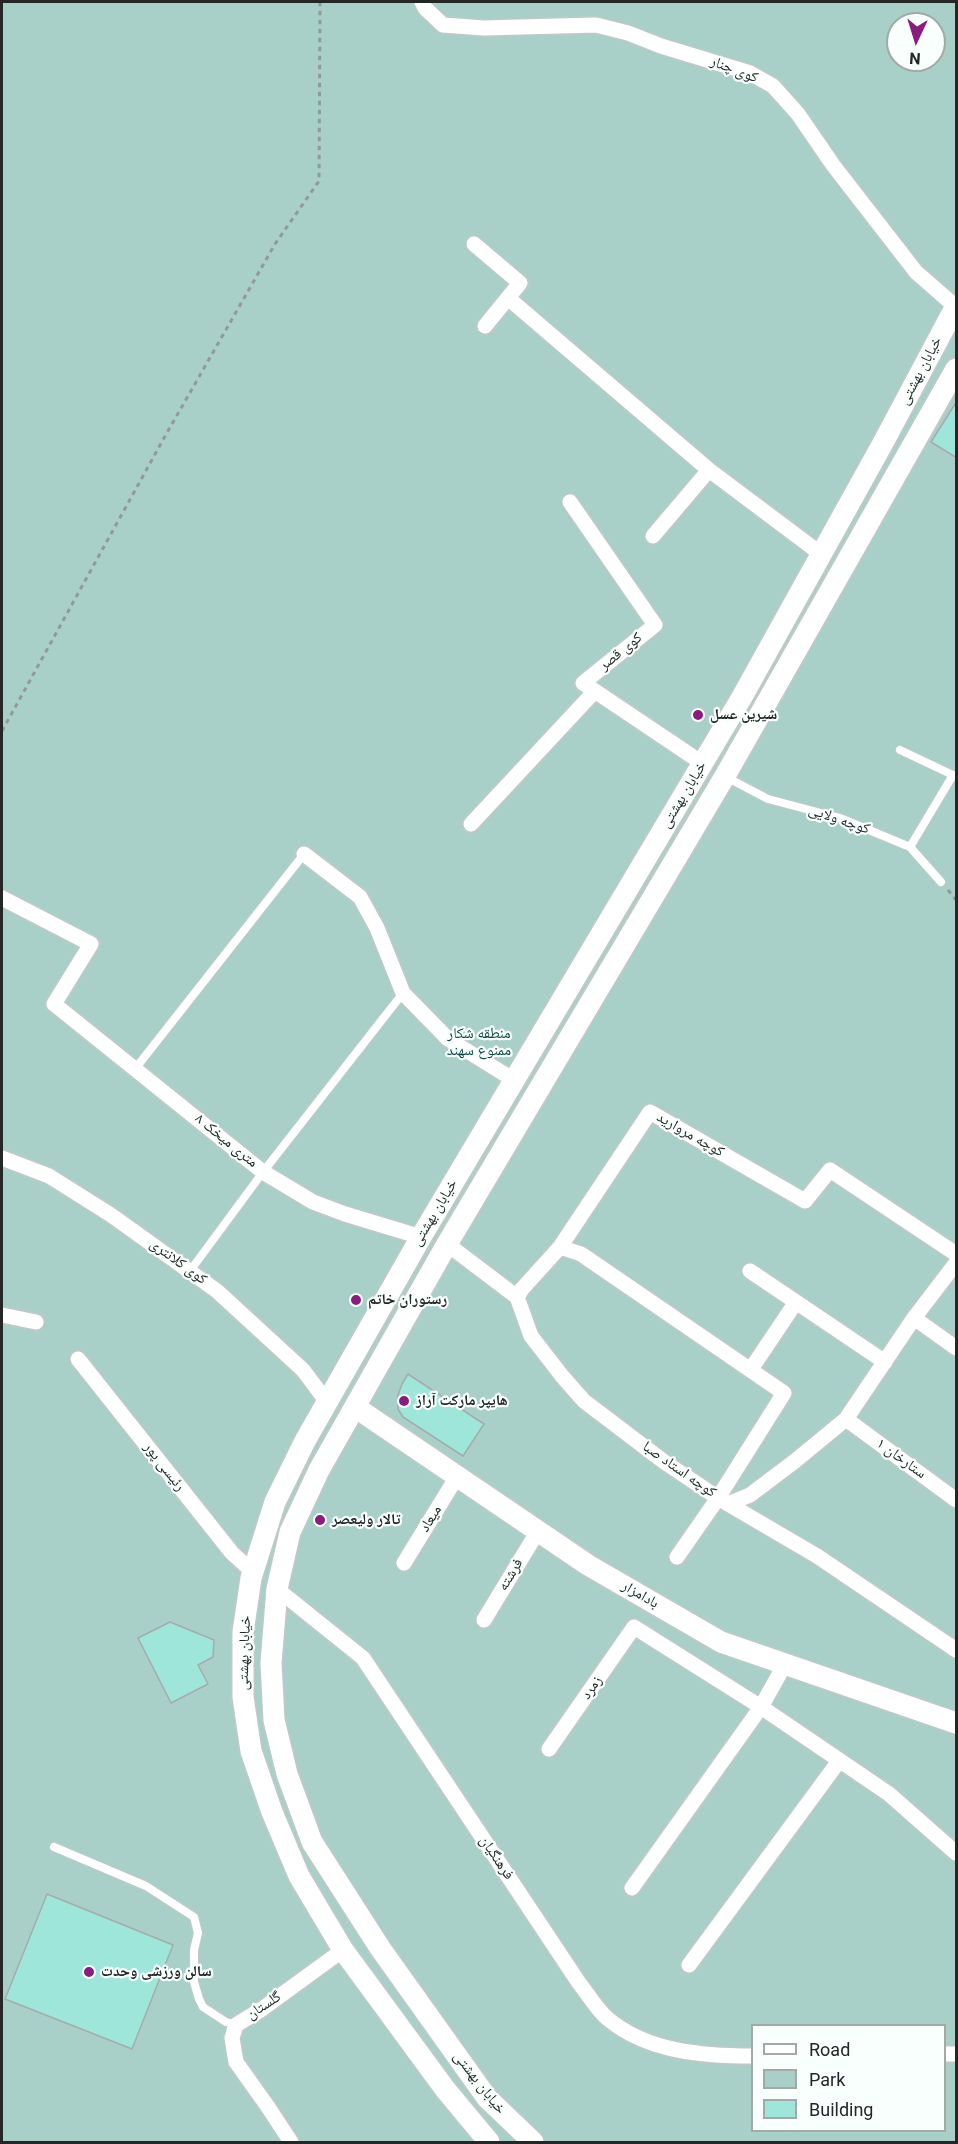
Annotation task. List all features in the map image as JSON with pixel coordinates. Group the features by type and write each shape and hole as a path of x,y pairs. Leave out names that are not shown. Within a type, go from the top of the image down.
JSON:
{"main road":[{"name":"خیابان بهشتی","path":"489,2142 482,2137 445,2089 344,1950 298,1876 272,1812 251,1751 243,1697 243,1632 253,1572 275,1502 326,1404 421,1237 702,764 821,554 956,306"},
{"name":"خیابان بهشتی","path":"533,2142 487,2098 380,1948 312,1842 287,1774 274,1720 271,1663 277,1589 290,1532 319,1470 447,1244 725,776 957,369"},
{"path":"326,1404 325,1422 330,1427 341,1427 355,1407 364,1382 356,1373 348,1373 340,1380"},
{"name":"بادامزار","path":"355,1407 588,1565 721,1642 957,1723"}],"street":[{"name":"کوی چنار","path":"422,2 425,8 444,26 484,28 596,25 628,33 758,77 773,86 798,114 833,165 916,272 956,306"},
{"path":"474,244 520,283 485,326"},
{"path":"508,298 709,470 821,554"},
{"path":"653,536 709,470"},
{"name":"کوی قصر","path":"570,502 655,625 583,683 702,764"},
{"path":"471,824 595,691"},
{"path":"304,854 360,897 377,928 403,993 448,1039 514,1080"},
{"name":"۸ متری میخک","path":"2,898 91,944 54,1004 263,1172 312,1202 421,1237"},
{"name":"کوچه مروارید","path":"560,1247 650,1112 805,1201 830,1170 957,1254"},
{"name":"کوی کلانتری","path":"2,1158 49,1176 111,1215 217,1291 303,1370 326,1404"},
{"path":"447,1244 517,1297 560,1247 581,1254 784,1393 723,1501 677,1557"},
{"path":"723,1501 750,1495 846,1419 914,1318 957,1263"},
{"path":"750,1271 885,1362"},
{"name":"کوچه استاد صبا","path":"517,1297 531,1336 584,1401 663,1461 723,1501 817,1556 957,1650"},
{"path":"751,1369 796,1302"},
{"path":"2,1315 36,1322"},
{"path":"914,1318 957,1348"},
{"name":"رئیسی پور","path":"78,1359 232,1553 253,1572"},
{"name":"ستارخان ۱","path":"846,1419 957,1500"},
{"name":"میعاد","path":"404,1563 458,1476"},
{"name":"فرشته","path":"484,1620 538,1531"},
{"name":"فرهنگیان","path":"277,1589 363,1658 579,1983 607,2018 647,2043 707,2056 751,2056"},
{"name":"زمرد","path":"549,1749 634,1627 761,1707"},
{"path":"632,1888 761,1707 785,1664"},
{"path":"761,1707 889,1794 957,1853"},
{"path":"689,1965 839,1761"},
{"name":"گلستان","path":"291,2142 236,2062 232,2038 236,2025 344,1950"}],"lane":[{"path":"900,750 955,776 910,847"},
{"name":"کوچه ولایی","path":"725,776 768,799 840,818 910,847 941,882"},
{"path":"135,1068 304,854"},
{"path":"190,1271 263,1172 403,993"},
{"path":"54,1847 146,1886 194,1917 198,1933 194,1950 194,1982 199,1999 203,2007 226,2022 236,2025"}],"path":[{"path":"2,731 164,438 275,244 319,181 320,2"}],"green space":[{"name":"منطقه شکار ممنوع سهند","path":"2,2 956,2 956,2142 2,2142"}],"building":[{"path":"957,401 957,458 931,442"},
{"path":"408,1374 484,1424 463,1456 403,1417 398,1409 398,1395"},
{"path":"170,1622 214,1640 213,1657 198,1665 208,1684 171,1703 138,1638"},
{"name":"سالن ورزشی وحدت","path":"47,1894 173,1945 132,2049 5,1999"}],"place":[{"name":"شیرین عسل","path":"698,715"},
{"name":"رستوران خاتم","path":"356,1300"},
{"name":"هایپر مارکت آراز","path":"404,1401"},
{"name":"تالار ولیعصر","path":"320,1520"},
{"name":"سالن ورزشی وحدت","path":"89,1972"}]}
